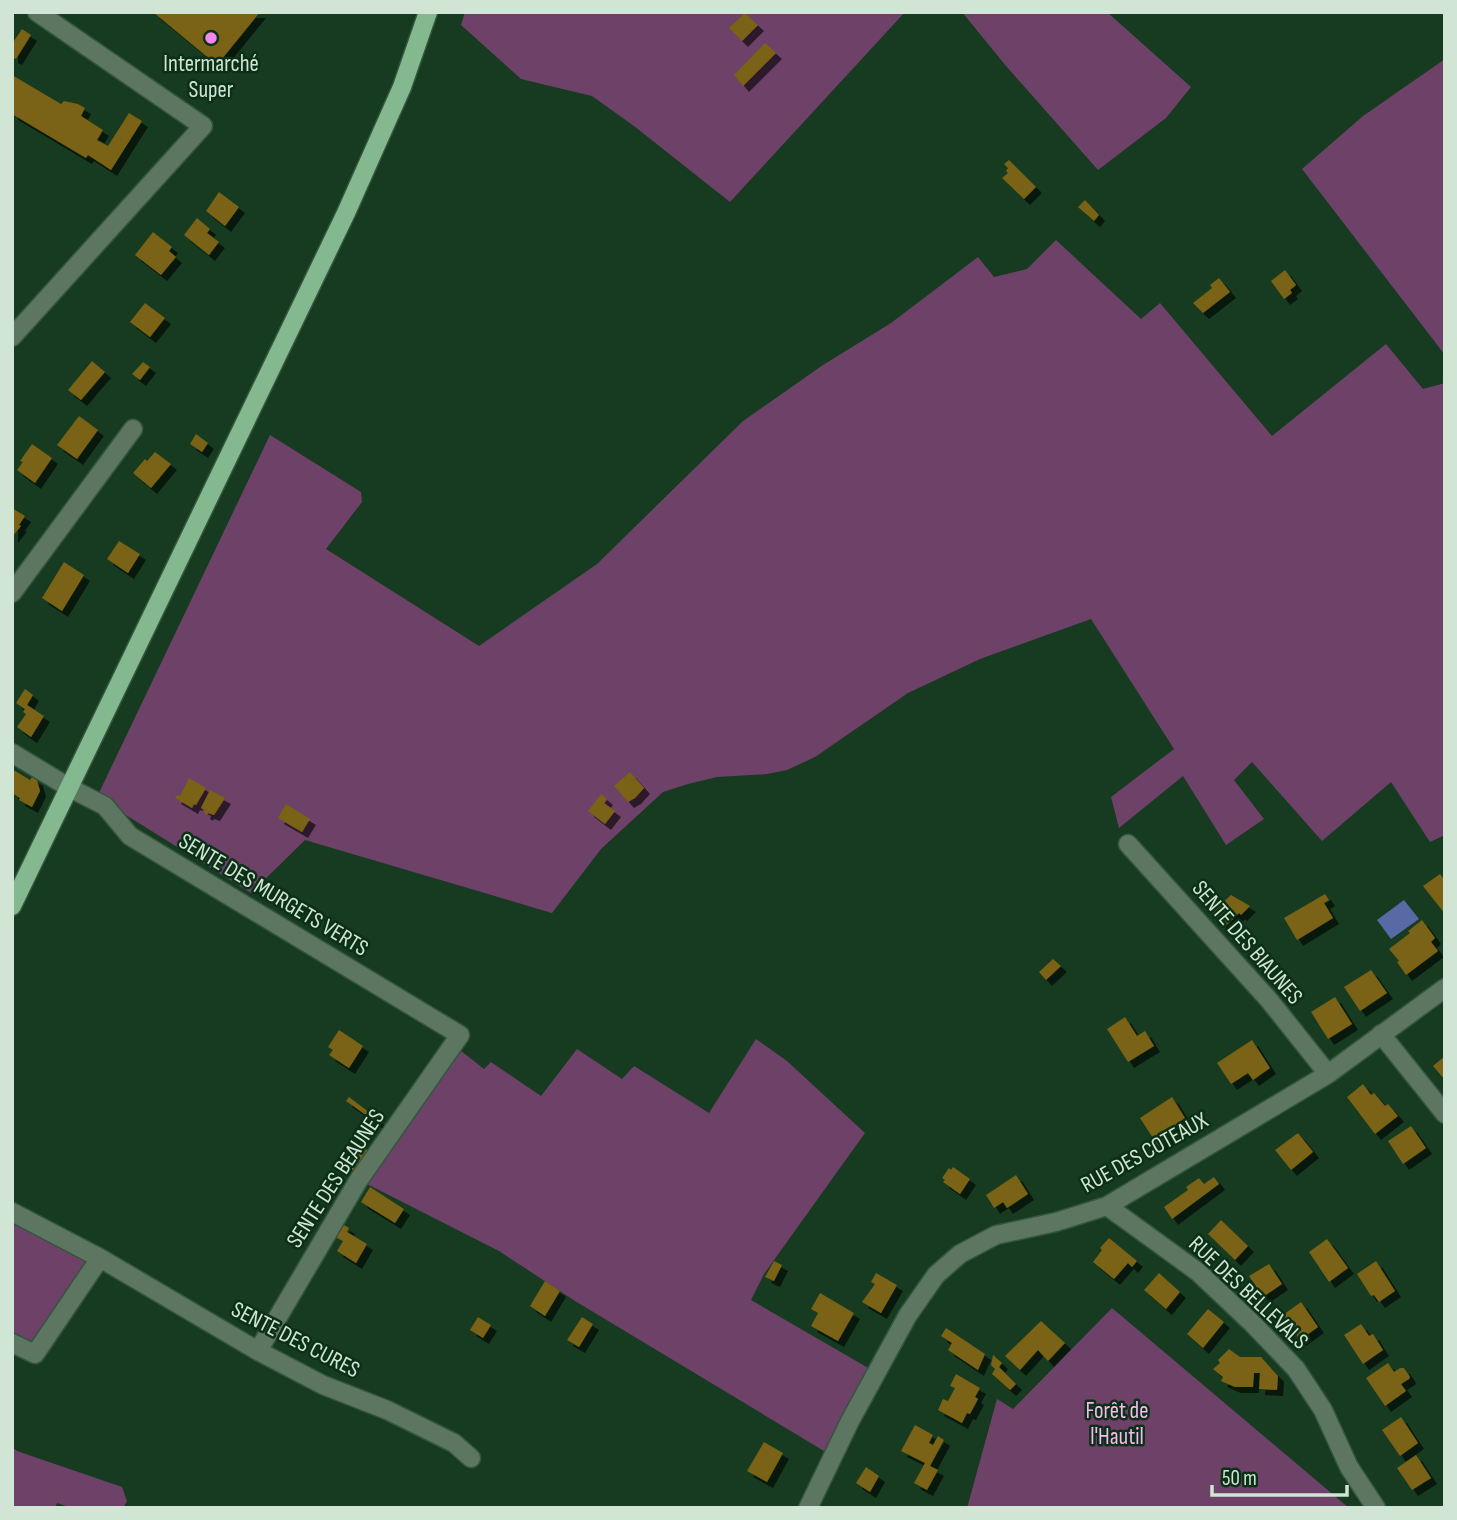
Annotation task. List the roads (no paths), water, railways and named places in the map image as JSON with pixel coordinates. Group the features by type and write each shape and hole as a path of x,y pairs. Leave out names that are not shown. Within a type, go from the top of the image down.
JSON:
{"main road":[{"path":"12,906 346,213 402,87 428,12"}],"street":[{"path":"12,337 203,126 37,12"},
{"path":"12,593 133,429"},
{"name":"SENTE DES MURGETS VERTS","path":"12,753 104,806 130,836 460,1035"},
{"name":"SENTE DES BIAUNES","path":"1128,844 1269,1000 1328,1074"},
{"name":"RUE DES COTEAUX","path":"807,1508 850,1421 908,1315 936,1275 960,1254 996,1235 1056,1222 1107,1206 1328,1074 1445,988"},
{"path":"1381,1034 1445,1114"},
{"name":"SENTE DES BEAUNES","path":"258,1351 358,1181 460,1035"},
{"name":"RUE DES BELLEVALS","path":"1107,1206 1198,1272 1296,1369 1323,1410 1349,1467 1376,1508"},
{"name":"SENTE DES CURES","path":"12,1212 100,1258 258,1351 323,1385 387,1410 454,1443 471,1458"},
{"path":"12,1343 35,1354 100,1258"}],"water":[{"path":"1404,900 1419,919 1391,939 1377,920"}],"place":[{"name":"Intermarché Super","path":"211,38"}],"park label":[{"name":"Forêt de l'Hautil","path":"1117,1423"}]}
